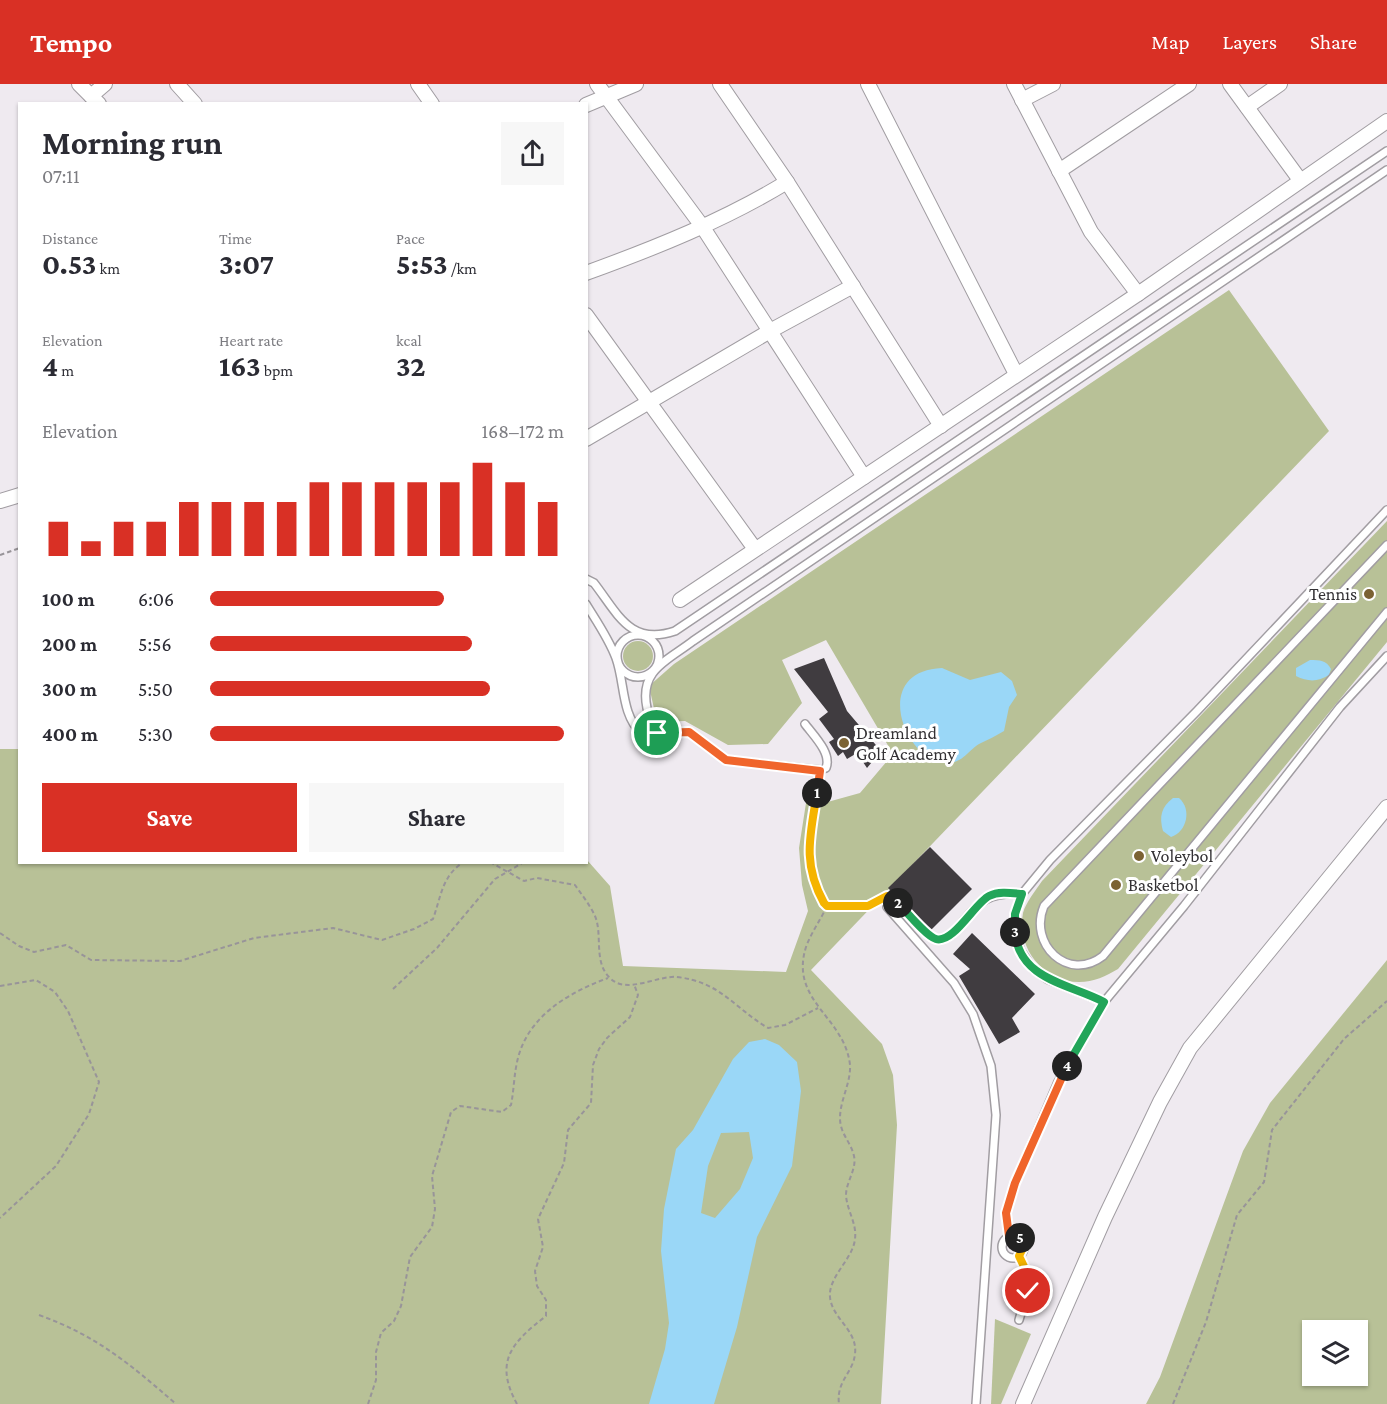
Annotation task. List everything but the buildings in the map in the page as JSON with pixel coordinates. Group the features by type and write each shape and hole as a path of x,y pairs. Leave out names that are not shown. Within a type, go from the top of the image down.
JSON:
{"street":[{"path":"79,84 95,100 105,84"},
{"path":"177,84 193,102"},
{"path":"418,84 431,102"},
{"path":"597,84 702,226 864,477"},
{"path":"588,104 636,84"},
{"path":"720,84 787,183 941,426"},
{"path":"868,84 1016,374"},
{"path":"1014,84 1090,232 1138,294"},
{"path":"1022,100 1053,84"},
{"path":"1059,171 1189,84"},
{"path":"1230,84 1300,180"},
{"path":"1247,107 1280,84"},
{"path":"680,600 1138,294 1387,121"},
{"path":"588,272 638,255 787,183"},
{"path":"588,438 770,331 853,286"},
{"path":"588,318 651,401 755,549"},
{"path":"0,501 18,496"},
{"path":"1023,1404 1105,1217 1160,1102 1190,1048 1387,807"}],"lane":[{"path":"1387,151 683,626 664,634 629,637 618,647 617,661 625,673 631,676 645,676 651,673 693,641 1387,170"},
{"path":"1104,1002 1089,994 1063,987 1033,969 1021,951 1016,936 1015,914 1022,894 1050,860 1197,711 1387,510"},
{"path":"1387,546 1048,902 1039,925 1045,945 1052,956 1074,966 1095,962 1103,956 1387,612"},
{"path":"588,580 594,583 625,623 654,642 659,654 656,668 651,673 644,693 649,719 657,733"},
{"path":"588,607 607,637 617,661 631,722 641,734 689,732 726,760 820,771 826,768 827,754 805,723"},
{"path":"1009,1236 1019,1237 1024,1243 1024,1250 1019,1256 1009,1257 1002,1245 1009,1236 1006,1213 1015,1183 1058,1082 1104,1002 1184,906 1340,707 1387,656"},
{"path":"952,934 986,897 1001,892 1022,894"},
{"path":"887,907 954,983 973,1014 991,1066 996,1115 976,1404"},
{"path":"1019,1256 1030,1284 1019,1320"}],"path":[{"path":"0,555 18,549"},
{"path":"820,771 808,852 810,871 818,893 827,906"},
{"path":"0,933 19,946 34,952 66,945 91,960 110,962 180,961 254,938 333,927 382,940 414,929 433,919 443,884 461,864"},
{"path":"494,864 524,881 537,878 575,885 596,918 601,962 608,978 615,982 634,984 675,976 708,983 768,1028 785,1025 818,1008"},
{"path":"393,989 437,948 495,879 521,864"},
{"path":"892,897 933,938 942,939 952,934"},
{"path":"827,906 855,908 879,903"},
{"path":"827,906 806,946 802,972 808,993 846,1047 850,1066 840,1115 840,1131 854,1156 853,1169 846,1183 846,1198 855,1225 855,1241 830,1295 833,1308 854,1340 855,1356 838,1389 839,1404"},
{"path":"368,1404 376,1380 376,1352 381,1333 394,1321 401,1306 410,1257 432,1227 435,1209 432,1176 451,1112 460,1106 502,1112 511,1105 518,1058 527,1036 553,1005 576,990 608,978"},
{"path":"0,986 36,980 55,992 68,1011 99,1082 89,1114 56,1166 0,1218"},
{"path":"517,1404 507,1386 507,1359 518,1341 546,1316 546,1300 537,1286 535,1271 543,1247 538,1219 564,1163 568,1130 591,1103 593,1065 599,1049 607,1038 630,1017 638,995 634,984"},
{"path":"1173,1404 1206,1322 1238,1215 1264,1182 1272,1130 1344,1039 1387,1001"},
{"path":"39,1315 76,1329 130,1363 176,1404"}],"green space":[{"path":"1229,290 1329,431 811,970 882,1044 893,1075 897,1125 881,1404 0,1404 0,749 18,749 18,864 588,864 588,861 610,886 623,966 786,972 808,911 802,885 799,848 806,803 824,803 860,793 893,754 826,640 782,660 802,703 768,744 728,745 685,721 657,722 649,686 674,664"},
{"path":"1387,521 1387,642 1118,969 1100,978 1079,982 1054,976 1044,969 1028,950 1022,926 1024,909 1042,881"},
{"path":"638,641 649,645 653,656 649,667 638,671 627,667 623,656 627,645"},
{"path":"1387,960 1387,1404 1146,1404 1160,1377 1243,1151 1270,1103"},
{"path":"995,1319 1031,1334 1001,1404 991,1404"}],"water":[{"path":"1310,660 1325,662 1331,669 1329,675 1313,680 1296,676 1296,668"},
{"path":"942,668 970,680 1001,672 1012,681 1017,695 1009,707 1004,731 979,744 958,761 949,763 933,760 919,750 908,735 902,718 900,700 906,685 919,673"},
{"path":"1173,798 1179,798 1183,803 1186,820 1181,830 1171,837 1163,831 1161,817 1166,805"},
{"path":"765,1039 779,1045 797,1062 801,1091 792,1166 757,1237 737,1327 714,1404 649,1404 665,1349 669,1323 661,1251 664,1209 676,1149 693,1130 733,1059 749,1042","holes":["749,1132 753,1158 740,1189 715,1218 701,1213 708,1166 721,1133"]}],"place":[{"name":"Tennis","path":"1369,594"},
{"name":"Dreamland Golf Academy","path":"844,743"},
{"name":"Voleybol","path":"1139,856"},
{"name":"Basketbol","path":"1116,885"}],"route":[{"path":"657,733 689,732 715,754 726,760 820,771 808,852 810,871 818,893 827,906 855,908 879,903 887,896 892,897 933,938 942,939 952,934 986,897 1001,892 1022,894 1015,914 1016,936 1021,951 1033,969 1063,987 1089,994 1104,1002 1058,1082 1015,1183 1006,1213 1009,1236 1019,1237 1024,1243 1024,1250 1019,1256 1028,1275 1030,1284 1028,1291"}]}
